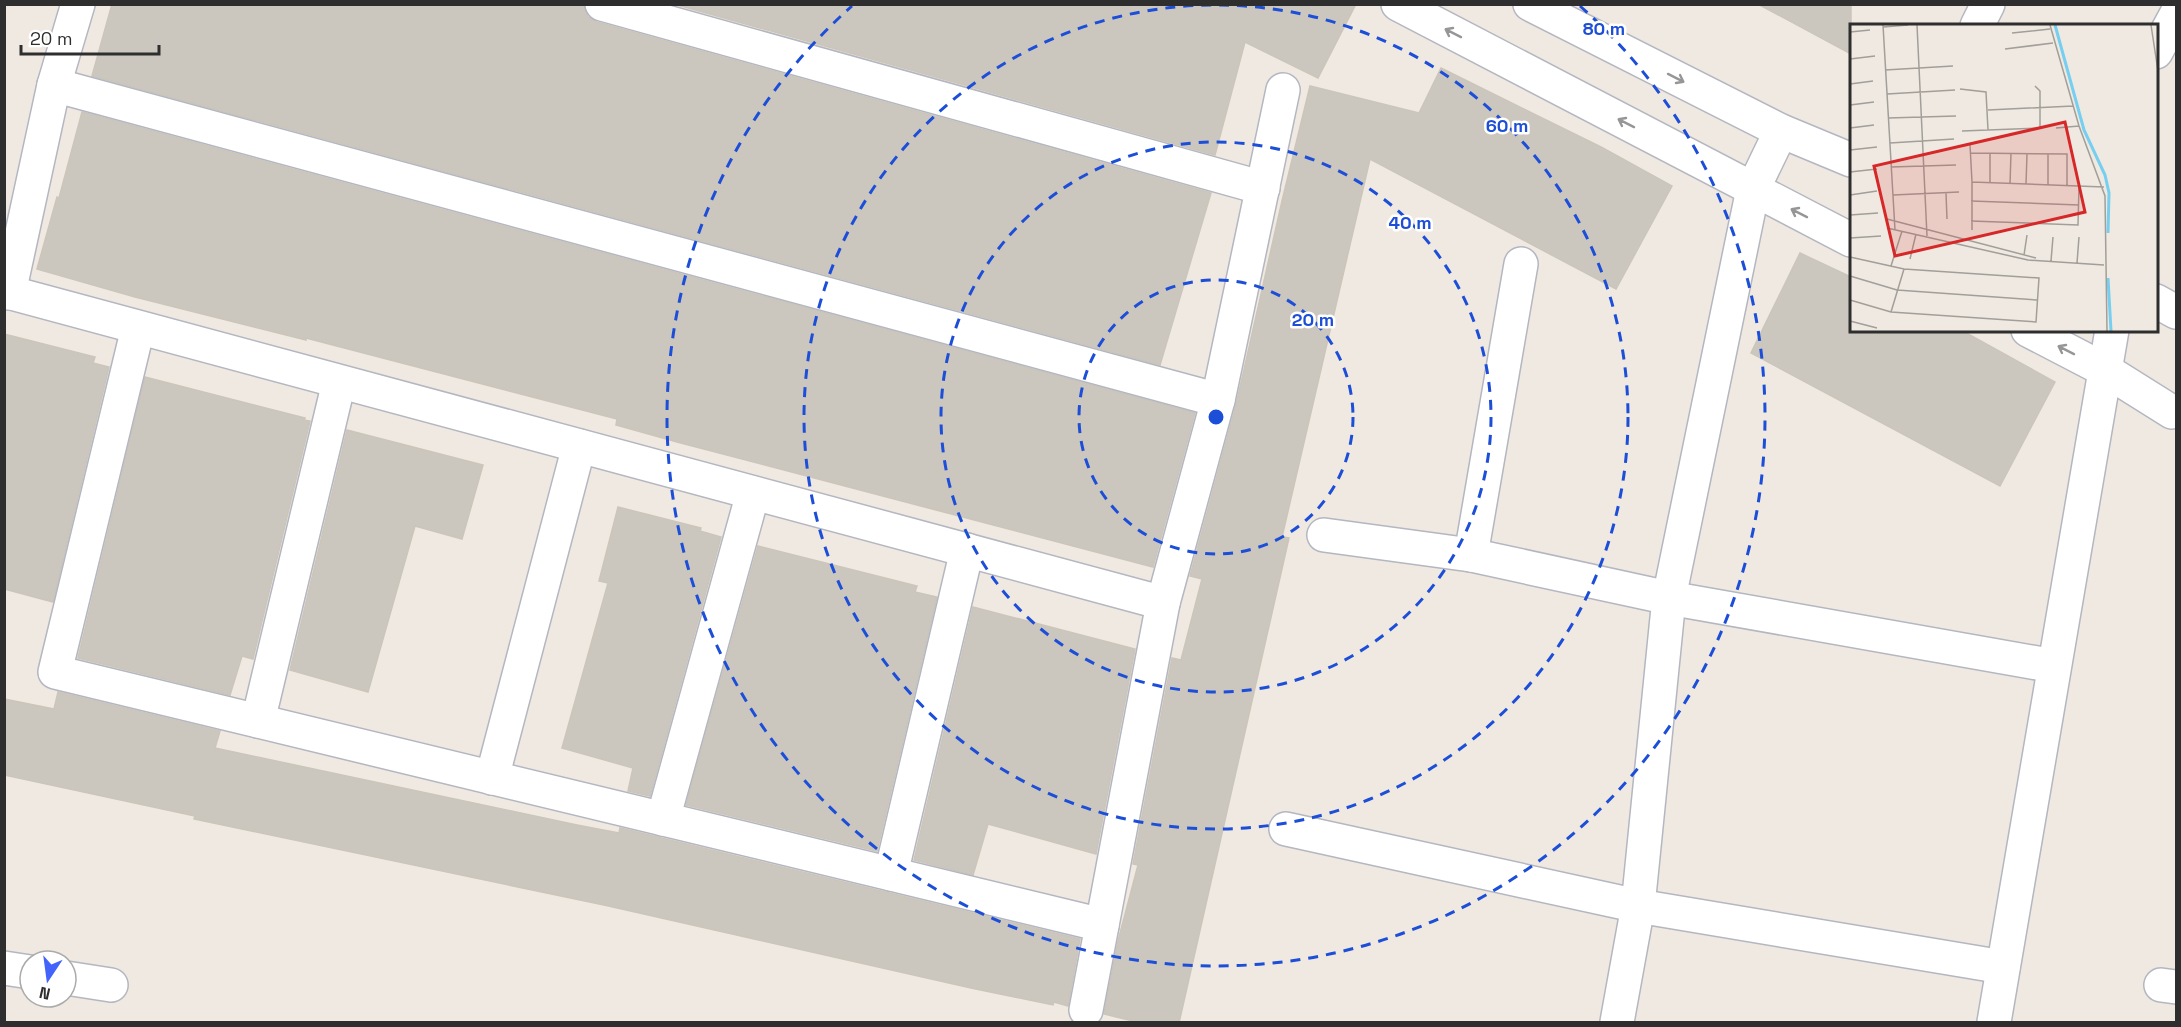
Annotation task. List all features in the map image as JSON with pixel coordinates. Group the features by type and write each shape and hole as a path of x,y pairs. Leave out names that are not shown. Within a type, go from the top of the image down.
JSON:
{"street":[{"path":"78,4 54,85 7,292 1163,603"},
{"path":"602,4 1263,188"},
{"path":"1398,4 1850,239"},
{"path":"1530,4 1781,130 1850,160"},
{"path":"1978,24 1988,4"},
{"path":"2157,50 2176,15"},
{"path":"54,85 1218,400"},
{"path":"1086,1010 1163,603 1218,400 1283,90"},
{"path":"1617,1023 1638,906 1669,598 1753,189 1781,130"},
{"path":"1471,555 1521,264"},
{"path":"2157,302 2176,312"},
{"path":"138,328 55,672 1102,924"},
{"path":"2032,332 2105,370 2172,412"},
{"path":"1994,1023 2112,332"},
{"path":"258,721 339,382"},
{"path":"492,778 579,446"},
{"path":"663,819 753,493"},
{"path":"1324,536 1471,555 1669,598 2054,666"},
{"path":"891,873 967,550"},
{"path":"1286,829 1638,906 2003,967"},
{"path":"78,980 111,985"}],"building":[{"path":"112,4 584,4 588,17 597,22 1211,193 1160,365 92,76"},
{"path":"674,4 1356,4 1318,78 1245,42 1215,155"},
{"path":"1758,4 1851,4 1850,53"},
{"path":"1441,68 1601,147 1672,186 1616,289 1370,159 1282,537 1289,538 1179,1023 1141,1023 1104,1014 1118,941 1138,865 1133,864 1172,658 1181,660 1202,579 1190,576 1236,405 1310,86 1419,113"},
{"path":"82,112 1195,413 1153,567 677,442 616,425 617,419 306,338 306,340 135,297 37,269"},
{"path":"1800,253 1850,277 1850,332 1965,332 2055,382 2000,486 1751,353"},
{"path":"4,334 95,357 93,363 109,367 53,602 4,589"},
{"path":"145,377 310,421 253,659 242,656 230,695 78,658"},
{"path":"347,430 483,465 462,539 415,526 368,692 290,670"},
{"path":"618,507 701,528 700,531 721,537 650,796 628,791 633,768 562,748 608,583 599,581"},
{"path":"758,546 917,586 915,592 937,597 877,851 686,805"},
{"path":"973,607 1135,649 1096,854 988,824 973,875 914,860"},
{"path":"58,692 220,731 215,748 577,825 619,833 620,828 1080,939 1068,1006 971,988 604,905 194,819 195,816 4,775 4,699 54,709"}]}
